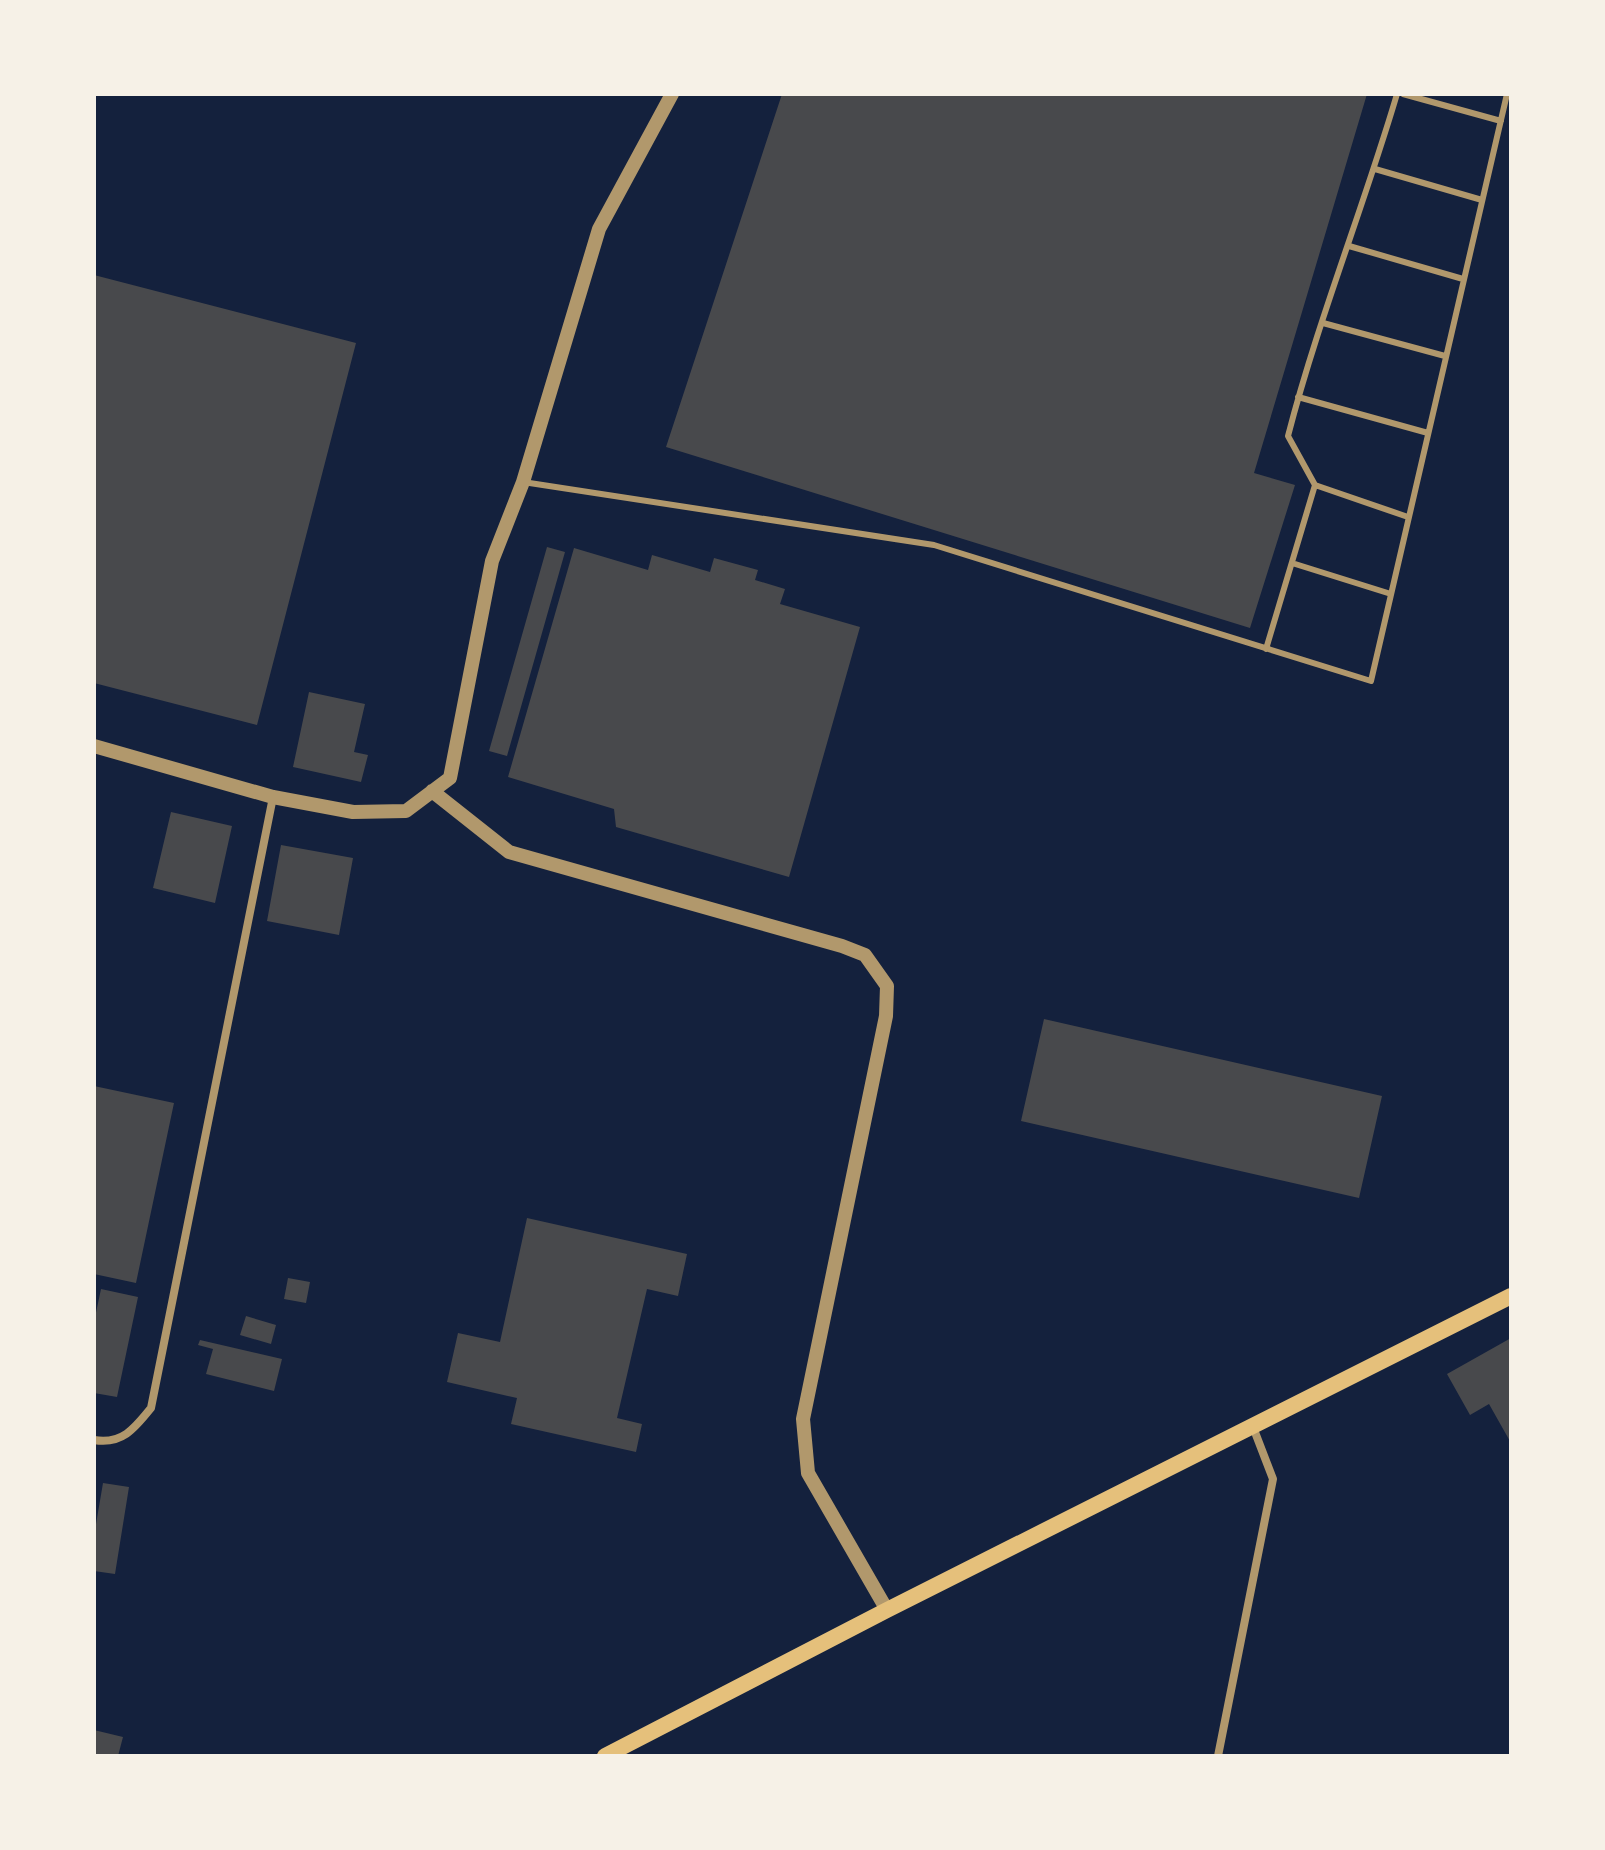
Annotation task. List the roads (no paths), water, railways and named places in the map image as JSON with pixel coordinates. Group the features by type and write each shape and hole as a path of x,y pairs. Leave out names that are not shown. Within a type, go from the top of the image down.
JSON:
{"main road":[{"path":"605,1756 887,1610 1511,1296"}],"street":[{"path":"94,746 273,797 353,812 406,811 450,778 492,561 523,482 599,229 672,94"},
{"path":"432,791 509,852 842,946 865,955 887,986 886,1016 803,1419 808,1473 887,1610"},
{"path":"94,1440 109,1443 135,1429 151,1408 273,797"},
{"path":"1218,1756 1273,1479 1253,1427"}],"lane":[{"path":"1408,517 1315,485 1288,436 1298,397 1400,94 1501,121"},
{"path":"523,482 934,545 1371,681 1507,94"},
{"path":"1375,169 1482,200"},
{"path":"1349,246 1463,279"},
{"path":"1323,323 1445,356"},
{"path":"1298,397 1428,433"},
{"path":"1266,649 1315,485"},
{"path":"1292,563 1391,594"}]}
